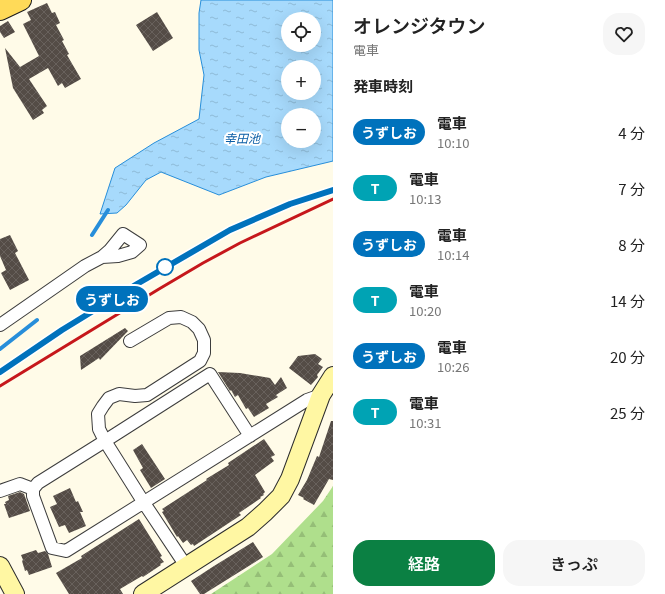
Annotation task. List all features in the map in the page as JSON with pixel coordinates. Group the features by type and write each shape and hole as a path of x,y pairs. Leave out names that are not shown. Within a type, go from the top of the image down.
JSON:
{"main road":[{"path":"0,10 21,0"}],"street":[{"path":"0,325 85,266 102,257"},
{"path":"130,341 169,318 181,317 192,322 199,329 204,340 204,353 200,361 147,395 135,396 119,394 109,398 102,406 98,414 98,428 105,441 186,566"},
{"path":"250,436 210,374 38,483 34,489 33,496 52,548 66,551 144,503 307,400 321,395"},
{"path":"143,594 248,527 281,496 290,479 321,395 333,376"},
{"path":"1,491 20,484 34,489"},
{"path":"0,566 15,594"}],"green space":[{"path":"333,486 333,594 211,594 272,554 323,501"}],"water":[{"name":"幸田池","path":"201,0 333,0 333,161 266,177 219,195 161,172 146,180 126,205 117,213 100,214 115,168 154,143 199,119 204,75 199,50 199,13"}],"building":[{"path":"47,3 52,13 55,12 60,23 56,25 64,40 62,41 69,54 67,55 81,79 65,88 62,83 58,86 48,68 29,79 47,106 42,110 44,113 33,120 13,88 5,48 20,67 39,56 23,24 31,20 27,12"},
{"path":"157,12 173,38 153,51 136,25"},
{"path":"8,21 15,32 4,38 0,32 0,26"},
{"path":"10,235 18,251 15,253 29,280 10,290 1,273 6,270 0,256 0,239"},
{"path":"125,328 128,331 100,360 99,358 81,370 80,356"},
{"path":"315,354 322,359 318,364 323,367 317,375 318,377 311,385 289,368 298,356"},
{"path":"218,372 240,373 270,378 275,385 281,377 287,388 276,395 278,397 266,404 269,408 254,417 248,408 246,409 238,395 235,397 231,390 230,391"},
{"path":"331,421 333,421 333,480 329,479 314,505 298,495 307,480 317,456 319,457"},
{"path":"264,439 275,455 271,457 274,461 255,475 265,492 263,494 264,495 239,513 241,515 194,546 187,540 183,543 178,536 177,537 162,512 164,511 162,509 229,465 228,463"},
{"path":"142,444 165,479 151,488 140,470 143,468 133,450"},
{"path":"70,488 76,502 78,501 83,512 80,512 86,526 69,533 65,525 59,527 50,507 57,504 53,496"},
{"path":"20,492 24,494 30,511 9,518 4,504 6,504 5,502 9,500 8,496"},
{"path":"139,519 162,556 160,557 164,562 143,577 142,576 120,589 123,594 69,594 56,573 82,558 81,556"},
{"path":"253,542 263,557 204,594 200,594 191,581"},
{"path":"36,550 38,553 45,551 48,554 52,567 29,575 27,570 25,571 21,555"}],"waterway":[{"path":"92,235 108,210"},
{"path":"0,349 37,320"}],"railway":[{"path":"0,372 62,330 150,276 230,231 291,204 333,190"},
{"path":"0,386 203,263 240,243 333,199"}],"train":[{"name":"うずしお","path":"0,372 62,330 150,276 230,230 290,204 333,190"}]}
